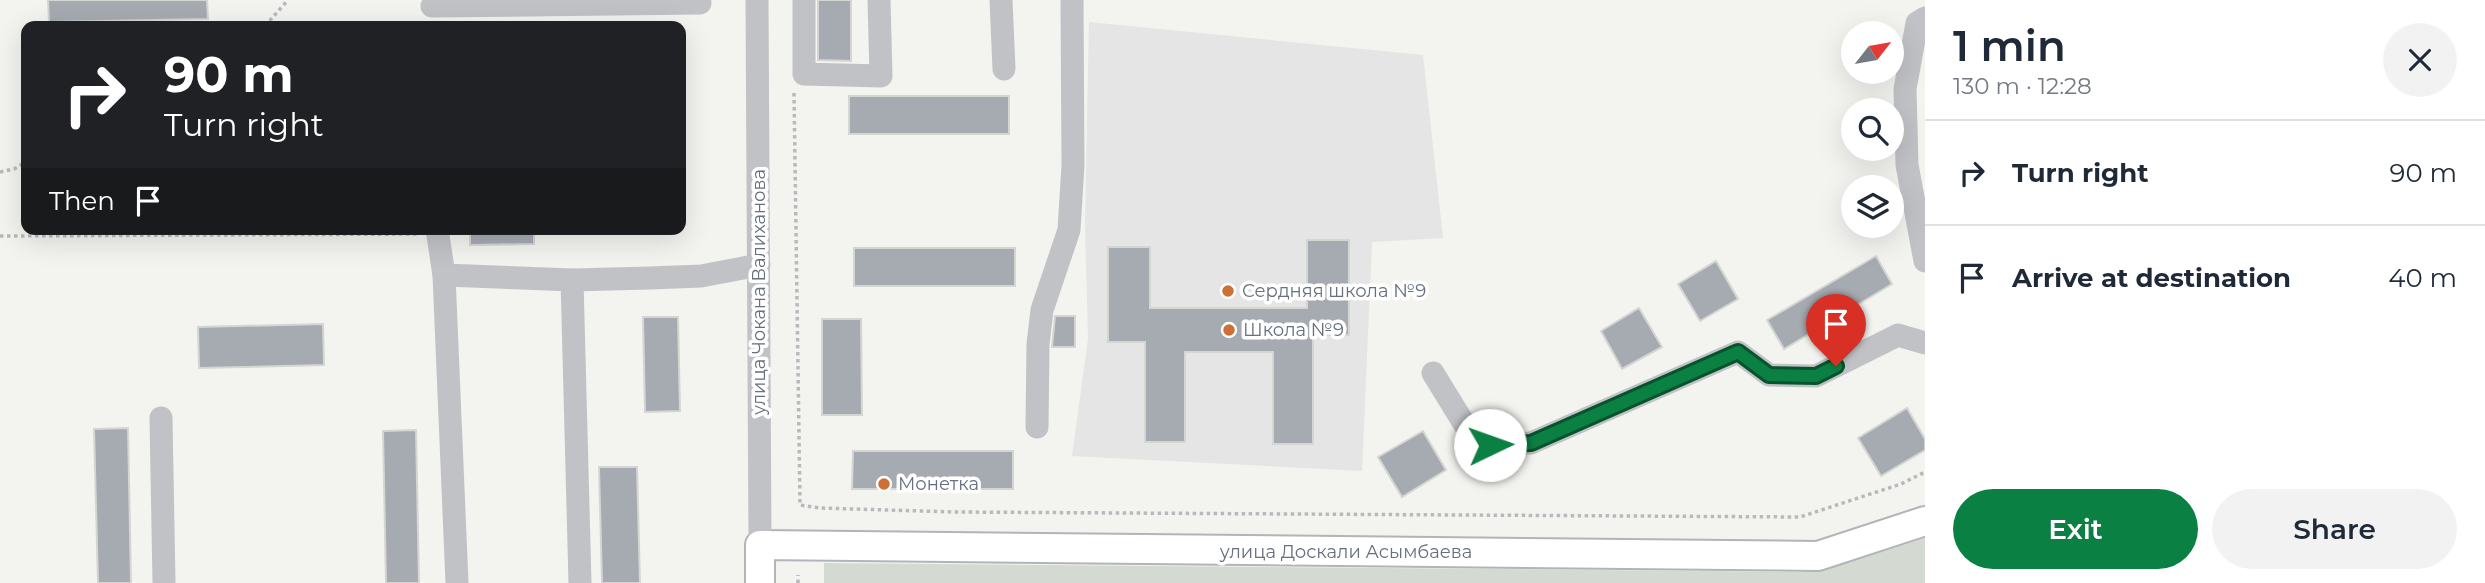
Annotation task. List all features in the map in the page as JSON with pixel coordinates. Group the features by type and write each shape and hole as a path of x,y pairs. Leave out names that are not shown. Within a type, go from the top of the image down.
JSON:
{"main road":[{"name":"улица Доскали Асымбаева","path":"761,545 1818,556 1925,521"},
{"name":"улица Чокана Валиханова","path":"760,583 761,545"}],"street":[{"name":"улица Чокана Валиханова","path":"757,0 761,545"},
{"path":"804,0 804,74 881,76 878,0"},
{"path":"1001,0 1003,69"},
{"path":"1037,428 1038,344 1042,310 1069,230 1073,165 1072,0"},
{"path":"431,11 700,2"},
{"path":"1925,18 1917,23 1905,89 1907,165 1925,261"},
{"path":"438,235 444,275 457,583"},
{"path":"444,275 572,279 701,276 759,265"},
{"path":"572,279 580,583"},
{"path":"1433,373 1468,430 1490,445 1517,444 1531,443 1738,352 1769,375 1816,376 1898,335 1925,343"},
{"path":"161,418 164,583"}],"path":[{"path":"269,21 288,0"},
{"path":"794,84 800,505 955,512 1800,517 1900,484 1925,471"},
{"path":"0,172 21,165"},
{"path":"0,236 110,235"},
{"path":"798,575 798,583"}],"shaded area":[{"name":"Сердняя школа №9","path":"1089,22 1423,55 1443,238 1372,242 1362,471 1072,456 1088,339 1085,224"},
{"path":"1925,538 1925,583 824,583 824,563 1817,572"}],"building":[{"path":"48,0 207,0 208,19 49,21"},
{"path":"818,0 851,0 851,61 818,60"},
{"path":"849,96 1009,96 1009,134 849,134"},
{"path":"470,235 534,235 534,244 470,245"},
{"path":"1307,240 1349,240 1349,335 1313,335 1313,444 1273,444 1273,352 1185,352 1185,442 1145,442 1145,342 1108,342 1108,247 1150,247 1150,308 1307,308"},
{"path":"854,248 1015,248 1015,286 854,286"},
{"path":"1876,256 1892,284 1784,349 1767,320"},
{"path":"1716,261 1738,299 1700,321 1678,284"},
{"path":"1639,308 1662,347 1622,369 1601,331"},
{"path":"1055,316 1075,316 1075,347 1052,347"},
{"path":"643,317 678,317 680,411 645,412"},
{"path":"822,319 861,319 862,415 822,415"},
{"path":"323,324 324,365 199,368 198,327"},
{"path":"1907,408 1925,439 1925,450 1881,476 1858,438"},
{"path":"128,428 131,583 98,583 94,429"},
{"path":"416,430 419,583 386,583 383,431"},
{"path":"1423,431 1446,470 1402,497 1378,457"},
{"path":"853,451 1013,451 1013,489 852,489"},
{"path":"599,467 637,467 640,583 602,583"}],"place":[{"name":"Сердняя школа №9","path":"1228,291"},
{"name":"Школа №9","path":"1229,330"},
{"name":"Монетка","path":"884,484"}],"route":[{"path":"1490,445 1531,443 1738,352 1769,375 1816,376 1836,366"}]}
